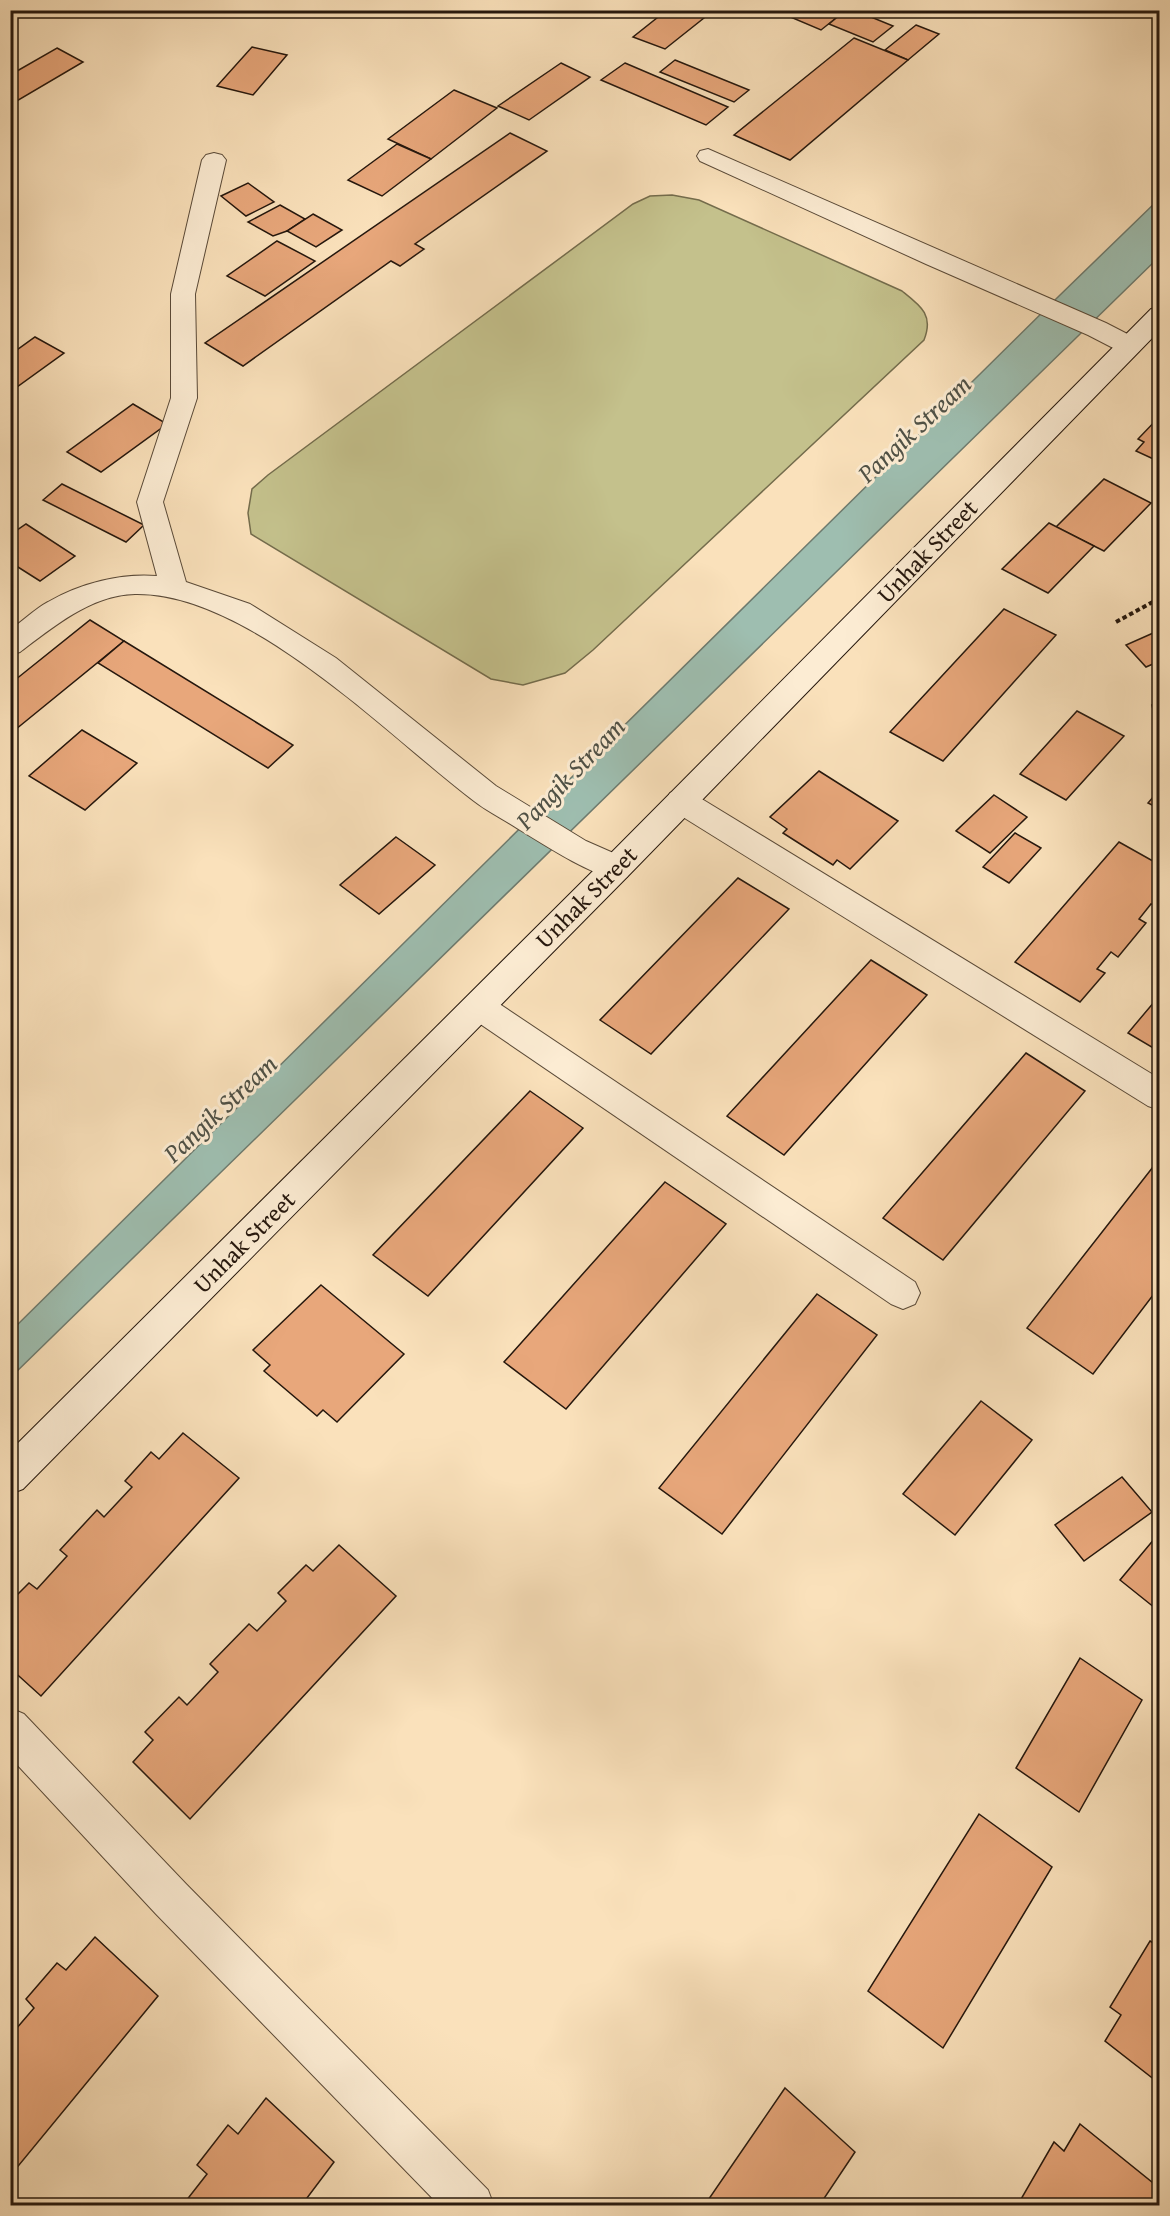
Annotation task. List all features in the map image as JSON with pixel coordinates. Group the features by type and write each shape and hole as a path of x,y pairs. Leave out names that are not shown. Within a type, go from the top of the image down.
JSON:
{"street":[{"path":"708,156 935,259 1097,329 1128,345"},
{"path":"174,588 150,502 184,398 183,294 214,160"},
{"name":"Unhak Street","path":"10,1477 1160,315"},
{"path":"10,645 58,609 94,593 134,584 174,588 240,611 326,665 486,794 575,849 615,868"},
{"path":"681,801 1160,1096"},
{"path":"478,1006 903,1293"},
{"path":"10,1728 171,1899 472,2205"}],"path":[{"path":"1116,622 1160,598"}],"shaded area":[{"path":"672,195 699,200 902,291 924,312 927,331 924,340 593,650 565,673 523,685 491,679 251,534 248,513 252,489 268,475 633,204 650,196"},
{"path":"1159,199 1159,257 11,1377 11,1331"}],"building":[{"path":"667,10 714,10 665,49 633,37"},
{"path":"774,10 846,10 821,30"},
{"path":"846,10 854,10 893,26 873,42 829,24"},
{"path":"916,25 939,34 908,60 885,50"},
{"path":"854,38 908,60 790,160 734,135"},
{"path":"252,47 287,55 253,95 217,86"},
{"path":"57,48 83,62 10,105 10,75"},
{"path":"675,60 749,90 734,102 660,72"},
{"path":"561,63 590,77 529,120 498,106"},
{"path":"625,63 728,107 706,125 601,80"},
{"path":"454,90 497,108 431,159 388,139"},
{"path":"510,133 547,151 415,244 424,249 400,266 391,261 243,366 205,343"},
{"path":"397,144 431,159 382,196 348,180"},
{"path":"248,183 274,202 246,216 221,196"},
{"path":"280,205 305,219 287,231 273,236 248,222"},
{"path":"313,214 342,230 316,247 287,231"},
{"path":"277,241 315,261 265,296 227,276"},
{"path":"35,337 64,353 10,392 10,355"},
{"path":"133,404 167,424 101,472 67,452"},
{"path":"1160,416 1160,462 1136,451 1144,442 1138,439"},
{"path":"1104,479 1151,503 1104,551 1056,527"},
{"path":"62,484 144,525 126,542 43,500"},
{"path":"1049,523 1094,546 1048,593 1002,569"},
{"path":"26,524 75,556 40,581 10,562 10,535"},
{"path":"1004,609 1056,635 943,761 890,732"},
{"path":"90,620 124,641 10,734 10,684"},
{"path":"1160,630 1160,661 1146,667 1126,645"},
{"path":"124,641 293,745 268,768 98,663"},
{"path":"1152,705 1160,705 1160,744"},
{"path":"1077,711 1124,736 1066,800 1020,774"},
{"path":"82,730 137,763 85,810 29,776"},
{"path":"819,771 898,821 850,869 837,860 833,865 783,833 787,829 770,817"},
{"path":"1160,789 1160,809 1148,803"},
{"path":"994,795 1027,817 990,853 956,831"},
{"path":"1015,833 1041,848 1009,883 983,867"},
{"path":"396,837 435,865 379,914 340,885"},
{"path":"1119,842 1160,865 1160,907 1151,904 1139,919 1146,923 1118,957 1111,952 1097,969 1105,973 1080,1002 1015,962"},
{"path":"738,878 789,909 651,1054 600,1020"},
{"path":"871,960 927,995 784,1155 727,1116"},
{"path":"1160,995 1160,1052 1128,1033"},
{"path":"1026,1053 1085,1091 943,1260 883,1218"},
{"path":"530,1091 583,1128 428,1296 373,1255"},
{"path":"1160,1158 1160,1286 1093,1374 1027,1328"},
{"path":"665,1182 726,1224 566,1409 504,1362"},
{"path":"321,1285 404,1354 337,1422 323,1410 317,1416 264,1371 270,1365 253,1350"},
{"path":"817,1294 877,1335 722,1534 659,1488"},
{"path":"981,1401 1032,1440 955,1535 903,1494"},
{"path":"183,1433 239,1478 41,1696 10,1668 10,1602 29,1583 37,1589 67,1556 60,1550 97,1510 104,1517 132,1487 125,1481 151,1452 159,1459"},
{"path":"1122,1477 1152,1512 1084,1561 1055,1525"},
{"path":"1160,1532 1160,1612 1120,1580"},
{"path":"339,1545 396,1596 190,1819 133,1762 153,1740 145,1732 179,1697 187,1705 218,1672 210,1664 249,1624 257,1631 286,1601 278,1593 306,1565 313,1571"},
{"path":"1080,1658 1142,1700 1079,1812 1016,1768"},
{"path":"979,1814 1052,1867 943,2048 868,1991"},
{"path":"95,1937 158,1996 10,2176 10,2036 34,2008 26,1999 57,1963 66,1970"},
{"path":"1150,1941 1160,1947 1160,2084 1105,2041 1121,2015 1110,2007"},
{"path":"785,2088 855,2152 819,2206 704,2206"},
{"path":"266,2098 334,2162 301,2206 182,2206 207,2174 197,2165 228,2125 238,2134"},
{"path":"1080,2124 1158,2187 1148,2206 1017,2206 1054,2142 1064,2151"}],"water label":[{"name":"Pangik Stream","path":"914,428"},
{"name":"Pangik Stream","path":"570,773"},
{"name":"Pangik Stream","path":"220,1108"}]}
